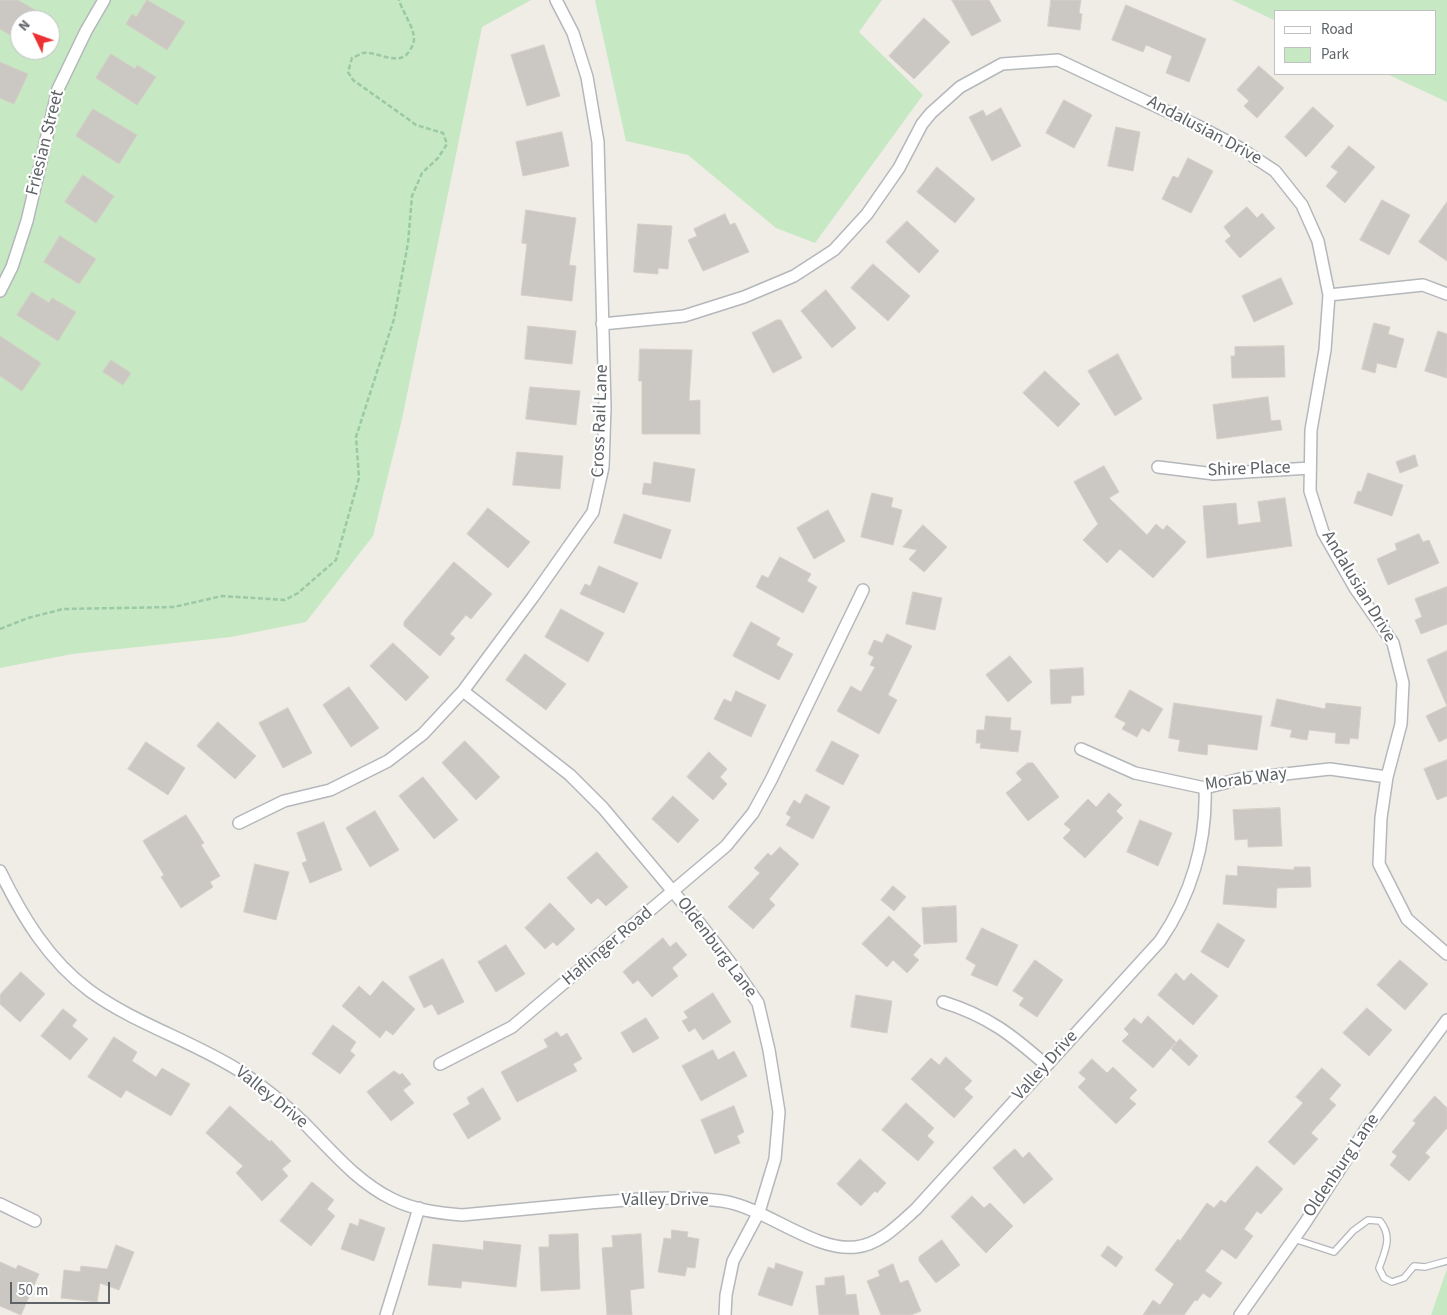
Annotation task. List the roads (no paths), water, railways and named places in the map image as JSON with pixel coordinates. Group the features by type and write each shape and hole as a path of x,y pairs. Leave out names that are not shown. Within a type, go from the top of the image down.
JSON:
{"street":[{"name":"Friesian Street","path":"0,291 12,267 27,221 58,89 86,31 104,0"},
{"name":"Cross Rail Lane","path":"239,824 284,801 330,790 388,761 423,734 463,691 593,512 602,467 605,407 598,142 587,77 573,33 556,0"},
{"name":"Andalusian Drive","path":"602,324 684,316 744,297 794,276 834,250 867,214 899,168 922,124 960,87 1002,64 1058,60 1196,124 1240,148 1275,171 1302,205 1318,241 1329,295 1325,350 1311,430 1310,491 1323,532 1355,588 1393,643 1403,683 1401,724 1386,778 1381,818 1379,864 1407,919 1447,954"},
{"path":"1329,295 1423,285 1447,294"},
{"name":"Shire Place","path":"1158,467 1214,474 1310,468"},
{"name":"Haflinger Road","path":"440,1064 512,1027 726,846 753,813 771,780 863,590"},
{"name":"Oldenburg Lane","path":"463,691 570,776 603,808 729,960 758,1003 769,1050 779,1112 775,1159 758,1212 734,1261 726,1295 725,1315"},
{"name":"Morab Way","path":"1082,749 1135,773 1205,788 1240,778 1330,769 1386,778"},
{"name":"Valley Drive","path":"0,871 22,915 43,945 90,991 243,1073 278,1099 331,1152 363,1180 392,1200 430,1212 462,1215 656,1197 689,1197 725,1202 758,1212 833,1246 856,1247 875,1241 898,1225 942,1182 1160,941 1183,903 1200,844 1206,815 1205,788"},
{"path":"943,1002 967,1010 1001,1027 1046,1066"},
{"name":"Oldenburg Lane","path":"1240,1315 1294,1239 1366,1129 1447,1020"},
{"path":"0,1204 35,1221"},
{"path":"386,1315 419,1208"}],"lane":[{"path":"1294,1239 1334,1252 1353,1231 1368,1220 1380,1221 1387,1230 1388,1243 1379,1268 1384,1278 1392,1282 1404,1278 1414,1266 1425,1266 1447,1261"}]}
